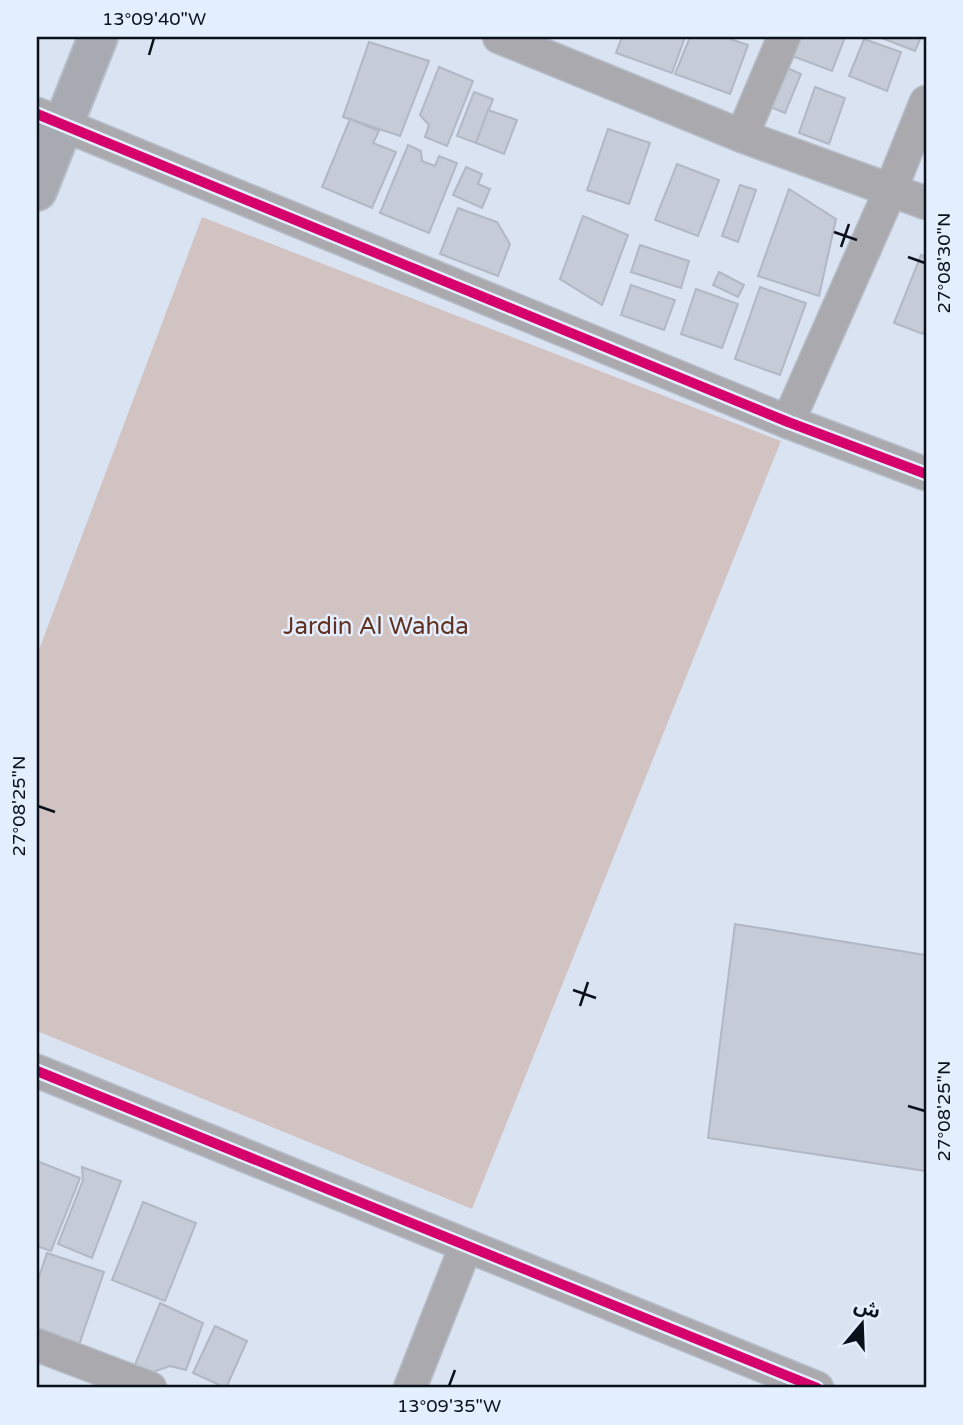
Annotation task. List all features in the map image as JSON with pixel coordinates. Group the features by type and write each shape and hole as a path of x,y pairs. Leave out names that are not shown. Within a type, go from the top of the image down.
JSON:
{"street":[{"path":"37,191 50,120 98,37"},
{"path":"499,37 573,50 742,136 926,203"},
{"path":"742,136 784,37"},
{"path":"788,422 891,189 926,102"},
{"path":"50,120 788,422 926,474"},
{"path":"37,1071 817,1388"},
{"path":"410,1388 466,1246"},
{"path":"37,1345 150,1388"}],"green space":[{"name":"Jardin Al Wahda","path":"202,217 781,441 472,1209 37,1031 37,655"}],"building":[{"path":"622,37 685,37 672,73 616,53"},
{"path":"690,37 725,37 748,45 730,94 675,74"},
{"path":"799,37 845,37 832,71 792,56"},
{"path":"879,37 921,37 915,51"},
{"path":"864,39 901,52 887,91 849,76"},
{"path":"369,42 429,61 400,136 343,117"},
{"path":"439,67 473,81 447,146 425,137 429,125 420,115"},
{"path":"785,67 801,74 785,113 768,106"},
{"path":"815,87 845,98 829,144 799,133"},
{"path":"474,92 493,99 476,143 457,136"},
{"path":"488,110 517,120 504,154 476,143"},
{"path":"350,119 379,131 373,143 396,152 372,208 322,187"},
{"path":"608,129 650,143 629,204 587,190"},
{"path":"408,145 421,151 422,161 435,166 439,156 457,163 429,233 380,213"},
{"path":"677,164 719,180 698,236 655,220"},
{"path":"466,167 482,174 478,184 490,189 482,208 453,195"},
{"path":"740,185 756,190 738,242 722,236"},
{"path":"789,189 836,219 819,296 758,276"},
{"path":"458,208 497,222 510,244 498,276 440,254"},
{"path":"583,216 628,235 602,305 560,279"},
{"path":"640,245 689,261 681,288 631,272"},
{"path":"921,255 926,257 926,327 923,334 894,323"},
{"path":"719,272 744,285 738,297 713,285"},
{"path":"631,285 675,300 664,330 621,315"},
{"path":"760,287 806,303 780,375 735,359"},
{"path":"696,289 738,304 722,348 681,334"},
{"path":"735,924 926,955 926,1171 708,1138"},
{"path":"37,1161 80,1178 51,1251 37,1246"},
{"path":"82,1167 121,1181 92,1258 58,1244 83,1180"},
{"path":"143,1202 196,1223 165,1301 112,1280"},
{"path":"47,1253 104,1272 79,1345 37,1331 37,1283"},
{"path":"160,1303 203,1323 186,1370 170,1366 147,1374 134,1367"},
{"path":"215,1326 247,1341 226,1388 193,1373"}],"cycle path":[{"path":"37,114 788,422 926,474"},
{"path":"37,1071 817,1388"}]}
